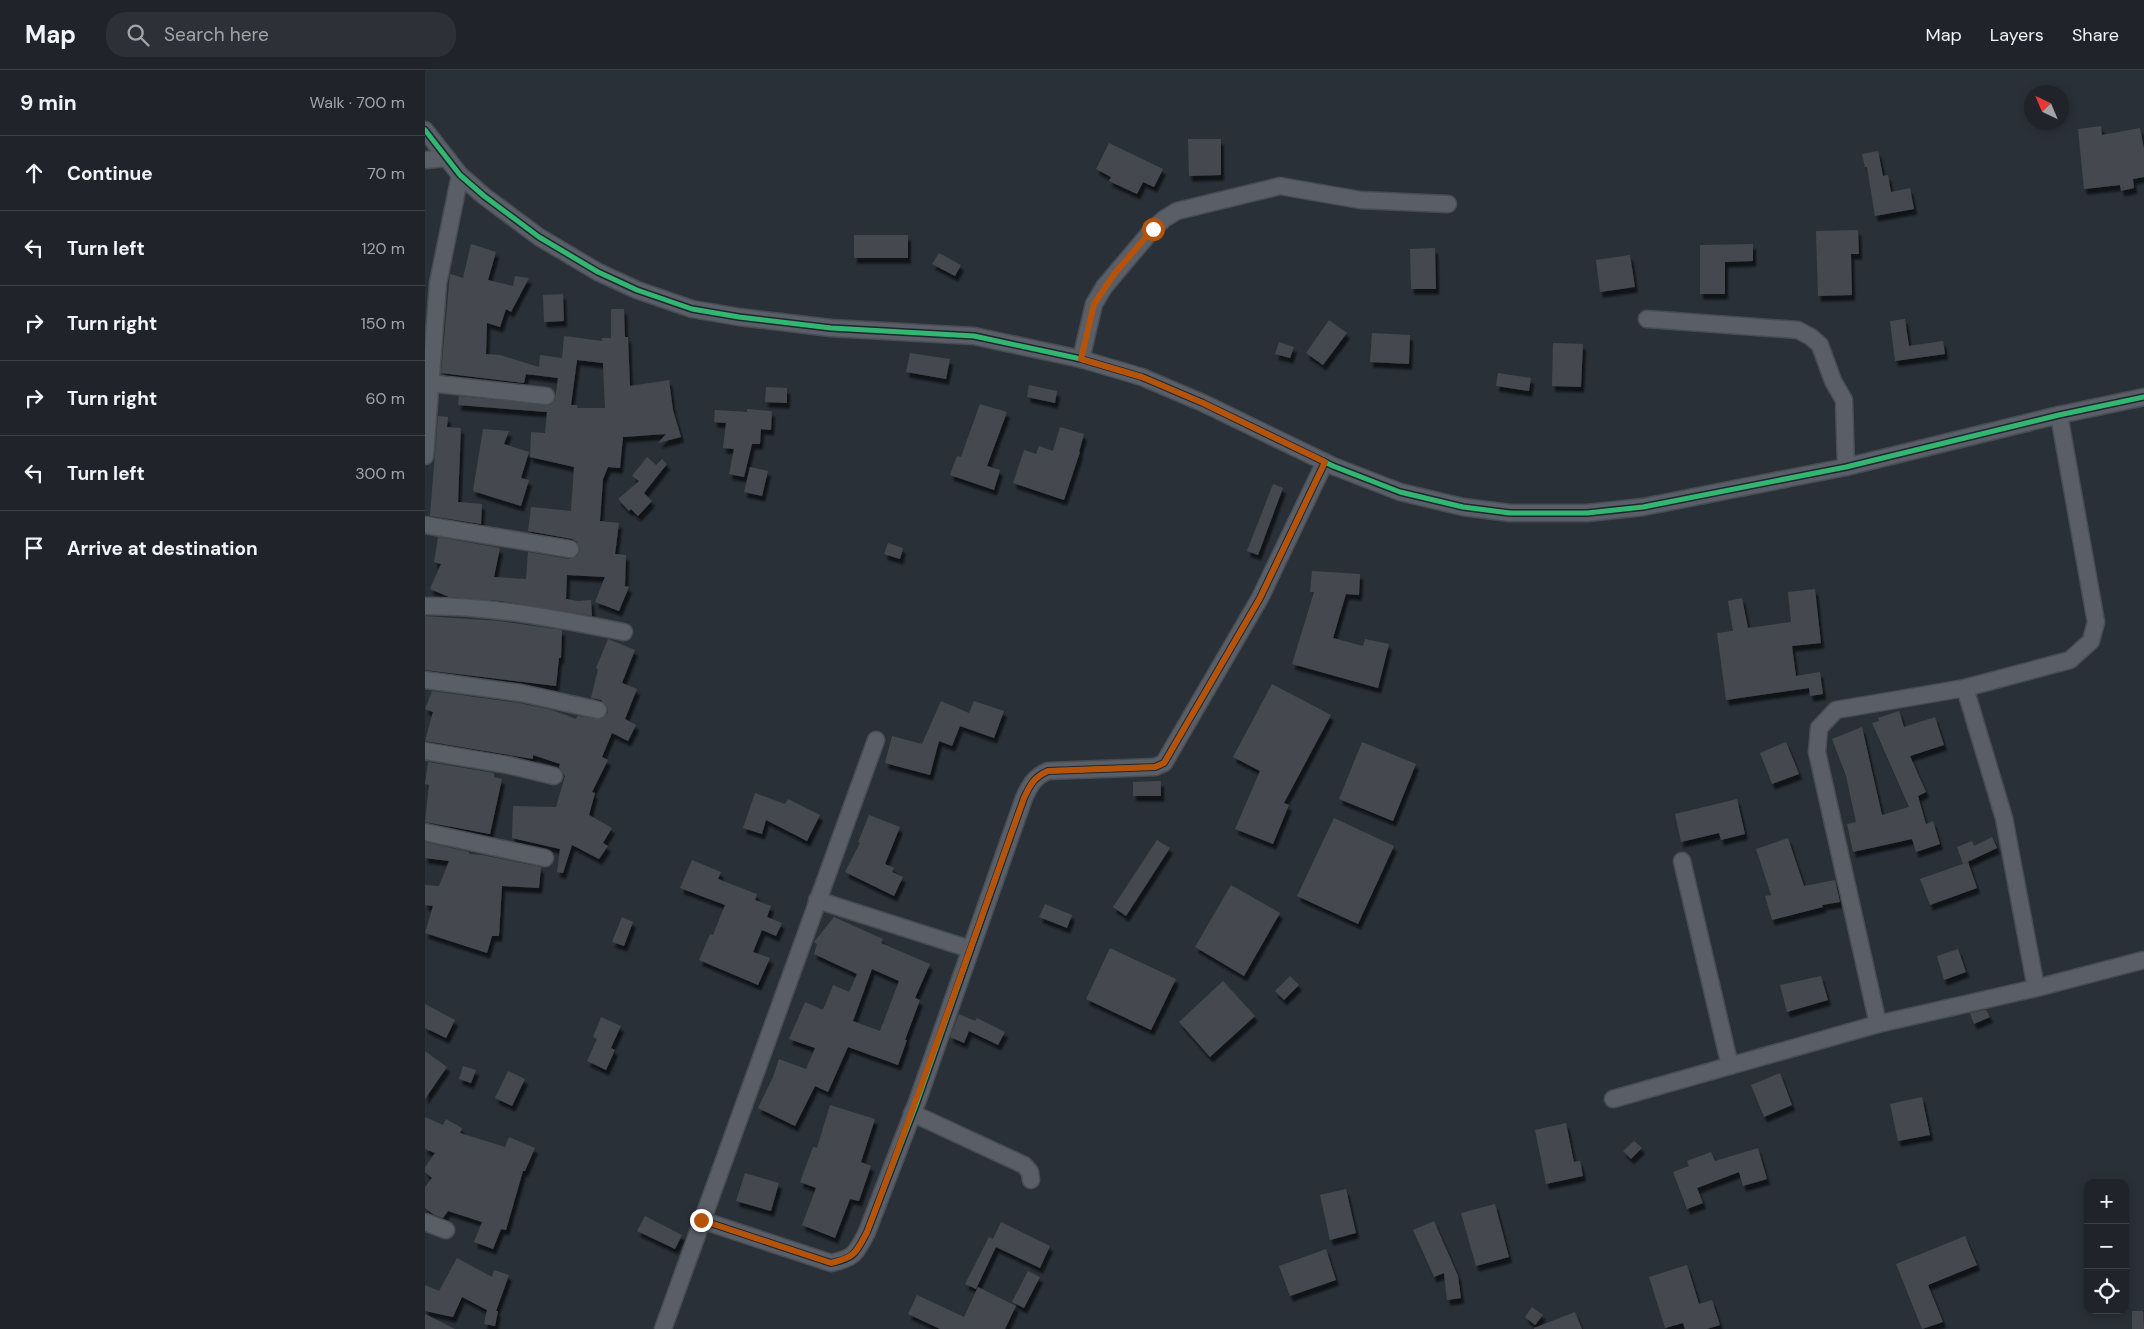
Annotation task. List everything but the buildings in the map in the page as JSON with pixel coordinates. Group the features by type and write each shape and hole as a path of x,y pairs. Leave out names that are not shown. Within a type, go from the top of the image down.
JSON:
{"street":[{"path":"425,130 460,174 485,196 539,237 598,272 637,290 692,309 739,317 831,328 974,336 1081,359 1142,377 1203,403 1325,462 1400,492 1463,507 1510,513 1587,513 1643,507 1846,467 2059,415 2144,397"},
{"path":"425,160 447,158"},
{"path":"425,456 428,377 438,283 460,174"},
{"path":"1081,359 1094,304 1104,287 1153,229 1177,211 1280,186 1360,200 1448,204"},
{"path":"1647,319 1798,330 1811,337 1820,345 1833,381 1844,400 1846,467"},
{"path":"428,377 546,396"},
{"path":"1878,1024 1817,752 1819,728 1836,710 1965,688 2070,660 2091,641 2096,622 2059,415"},
{"path":"701,1220 831,1263 847,1259 858,1250 867,1232 912,1113 1021,807 1033,781 1039,775 1048,771 1155,767 1164,763 1260,598 1325,462"},
{"path":"425,526 570,549"},
{"path":"425,606 461,606 562,620 624,632"},
{"path":"425,680 521,693 597,710"},
{"path":"1965,688 2004,818 2036,988"},
{"path":"663,1329 876,740"},
{"path":"425,750 508,765 554,776"},
{"path":"425,832 545,858"},
{"path":"1682,862 1730,1066"},
{"path":"817,900 970,949"},
{"path":"1613,1099 1878,1024 2036,988 2144,960"},
{"path":"912,1113 1024,1165 1030,1172 1031,1180"},
{"path":"425,1222 446,1230"}],"cycle path":[{"path":"425,130 460,175 484,196 539,237 598,272 637,290 692,309 739,317 831,328 974,336 1081,359 1142,377 1203,403 1333,466 1400,492 1463,507 1510,513 1587,513 1643,507 1846,467 2059,415 2144,397"},
{"path":"701,1220 831,1263 854,1254 867,1232 917,1102 1024,798 1031,785 1039,776 1048,771 1155,767 1164,763 1260,598 1325,462"}],"route":[{"path":"701,1220 831,1263 847,1259 858,1250 867,1232 912,1113 1024,798 1033,781 1039,775 1048,771 1155,767 1164,763 1170,756 1260,598 1325,462 1203,403 1142,377 1081,359 1094,304 1115,273 1153,229"}]}
